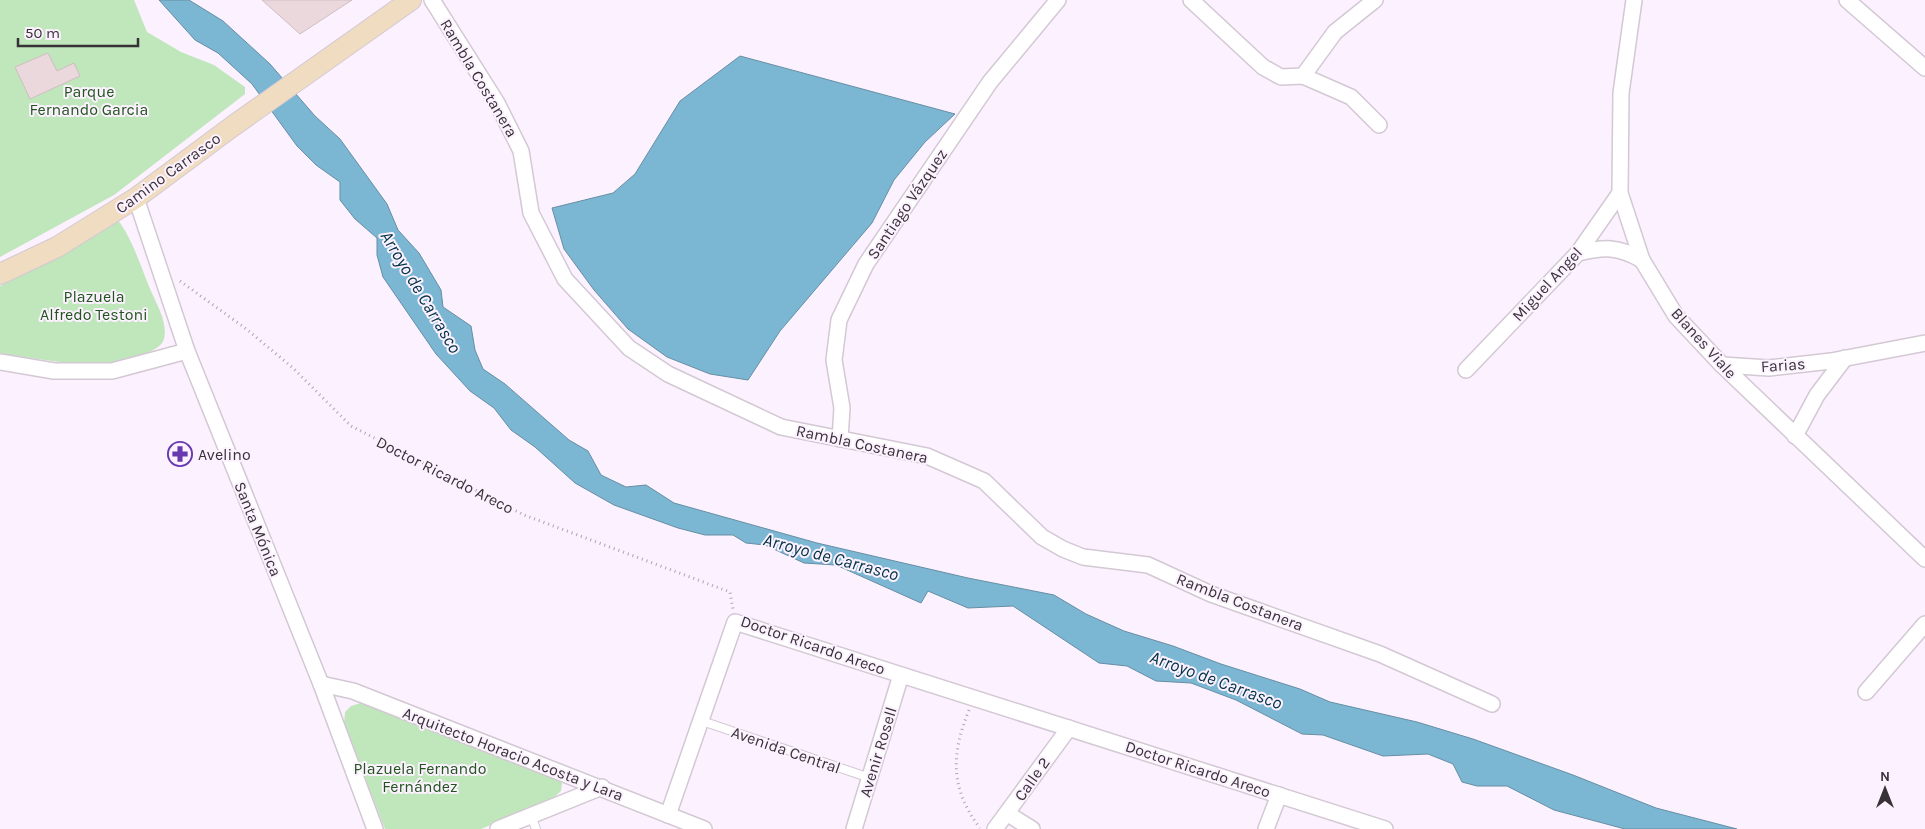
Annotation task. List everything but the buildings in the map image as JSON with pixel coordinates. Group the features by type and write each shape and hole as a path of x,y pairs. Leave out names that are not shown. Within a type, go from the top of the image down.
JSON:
{"main road":[{"name":"Camino Carrasco","path":"0,274 57,247 136,198 233,126 411,0"}],"street":[{"name":"Rambla Costanera","path":"432,0 497,102 521,151 530,212 565,280 629,348 668,374 782,427 927,456 984,481 1042,537 1063,549 1083,557 1148,565 1211,594 1380,654 1492,704"},
{"name":"Santiago Vázquez","path":"840,439 842,408 834,360 839,320 866,264 990,82 1058,0"},
{"path":"1191,0 1263,67 1281,77 1303,76 1351,97 1379,125"},
{"path":"1303,76 1335,32 1375,0"},
{"name":"Blanes Viale","path":"1634,0 1621,93 1620,193 1642,260 1676,316 1722,365 1925,559"},
{"path":"1847,0 1925,68"},
{"name":"Miguel Angel","path":"1466,370 1578,253 1620,193"},
{"name":"Santa Mónica","path":"136,198 186,351 321,684 375,829"},
{"path":"1578,253 1597,248 1611,248 1626,251 1642,260"},
{"name":"Farias","path":"1722,365 1769,368 1845,358 1925,343"},
{"path":"0,362 54,371 112,371 186,351"},
{"name":"Farias","path":"1795,436 1817,395 1845,358"},
{"path":"668,814 735,622"},
{"name":"Doctor Ricardo Areco","path":"735,622 1385,829"},
{"path":"1866,692 1925,624"},
{"name":"Avenir Rosell","path":"854,829 902,675"},
{"name":"Arquitecto Horacio Acosta y Lara","path":"321,684 353,691 704,829"},
{"name":"Calle 2","path":"995,829 1008,814 1069,728"},
{"path":"498,829 533,822 602,788"},
{"path":"1266,829 1278,795"},
{"path":"1008,814 1032,829"}],"lane":[{"name":"Avenida Central","path":"702,721 870,778"}],"path":[{"name":"Doctor Ricardo Areco","path":"179,281 238,322 286,362 350,426 524,515 730,592 735,622"},
{"path":"974,698 959,734 956,762 959,792 968,814 980,829"}],"green space":[{"name":"Parque Fernando Garcia","path":"0,0 134,0 147,32 181,52 214,65 245,87 245,94 114,195 0,257"},
{"name":"Plazuela Alfredo Testoni","path":"117,219 132,245 161,314 165,333 161,344 147,353 111,363 74,363 0,354 0,286 65,254"},
{"name":"Plazuela Fernando Fernández","path":"364,702 558,778 562,783 561,791 550,801 481,829 385,829 344,725 345,712 351,706"}],"water":[{"name":"Arroyo de Carrasco","path":"159,0 189,0 223,21 270,64 315,116 340,139 387,204 398,230 419,253 441,290 443,307 471,326 475,350 483,369 505,384 569,440 588,451 601,475 626,487 646,485 674,503 817,543 968,578 1054,595 1086,614 1124,631 1300,689 1330,702 1417,722 1473,739 1573,775 1656,808 1737,829 1625,829 1554,810 1507,786 1477,786 1462,782 1453,764 1428,754 1383,756 1323,735 1302,734 1236,700 1191,683 1156,681 1127,666 1099,663 1013,606 968,608 928,591 921,603 836,565 804,563 765,545 746,543 733,535 705,535 678,528 614,505 575,483 535,447 511,430 494,408 470,391 436,354 383,277 377,255 377,238 355,219 340,200 340,182 316,165 297,146 252,84 218,53 195,40"},
{"path":"740,56 955,114 925,142 894,180 872,223 780,331 748,380 710,374 667,357 628,329 594,290 564,249 552,208 613,193 635,174 680,101"}],"place":[{"name":"Avelino","path":"180,454"}]}
